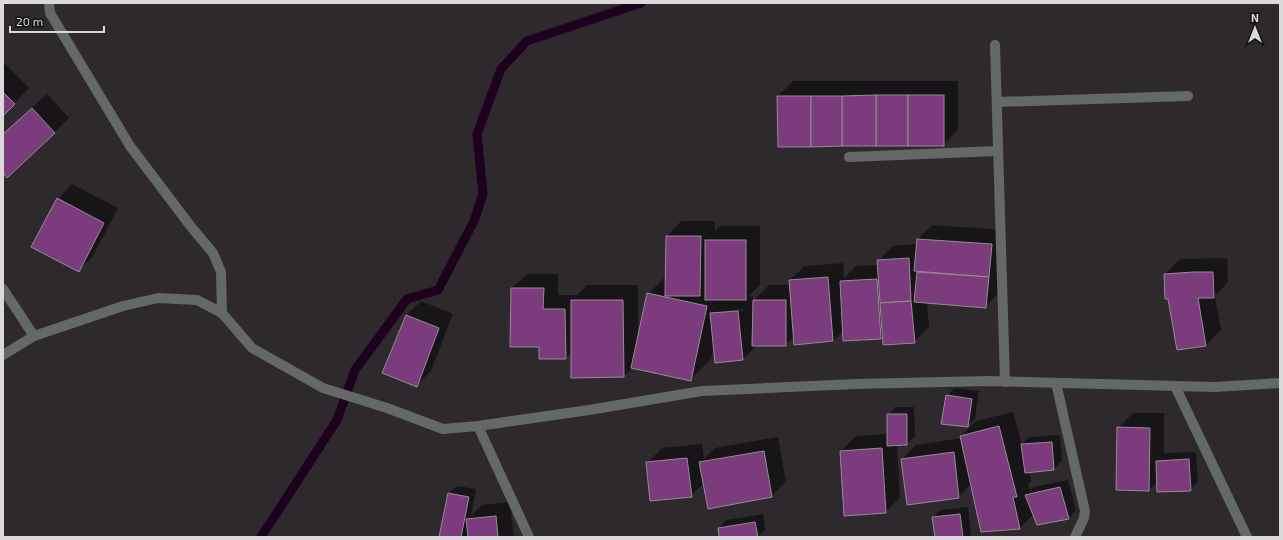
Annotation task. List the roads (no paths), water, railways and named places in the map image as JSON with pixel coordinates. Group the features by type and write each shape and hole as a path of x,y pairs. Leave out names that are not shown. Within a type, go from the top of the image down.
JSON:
{"street":[{"path":"49,3 50,13 130,146 192,228 213,253 220,272 222,313"},
{"path":"995,45 1004,382"},
{"path":"997,102 1188,96"},
{"path":"849,157 998,151"},
{"path":"3,289 34,336"},
{"path":"3,355 34,336 123,306 158,298 197,300 222,313 252,348 323,388 387,408 442,429 478,426 589,410 702,391 855,384 1004,382 1215,387 1280,383"},
{"path":"1056,383 1085,511 1084,518 1075,537"},
{"path":"1175,386 1247,537"},
{"path":"478,426 529,537"}],"waterway":[{"path":"261,537 337,420 355,370 407,299 438,290 474,221 483,194 477,134 501,69 527,41 641,3"}]}
